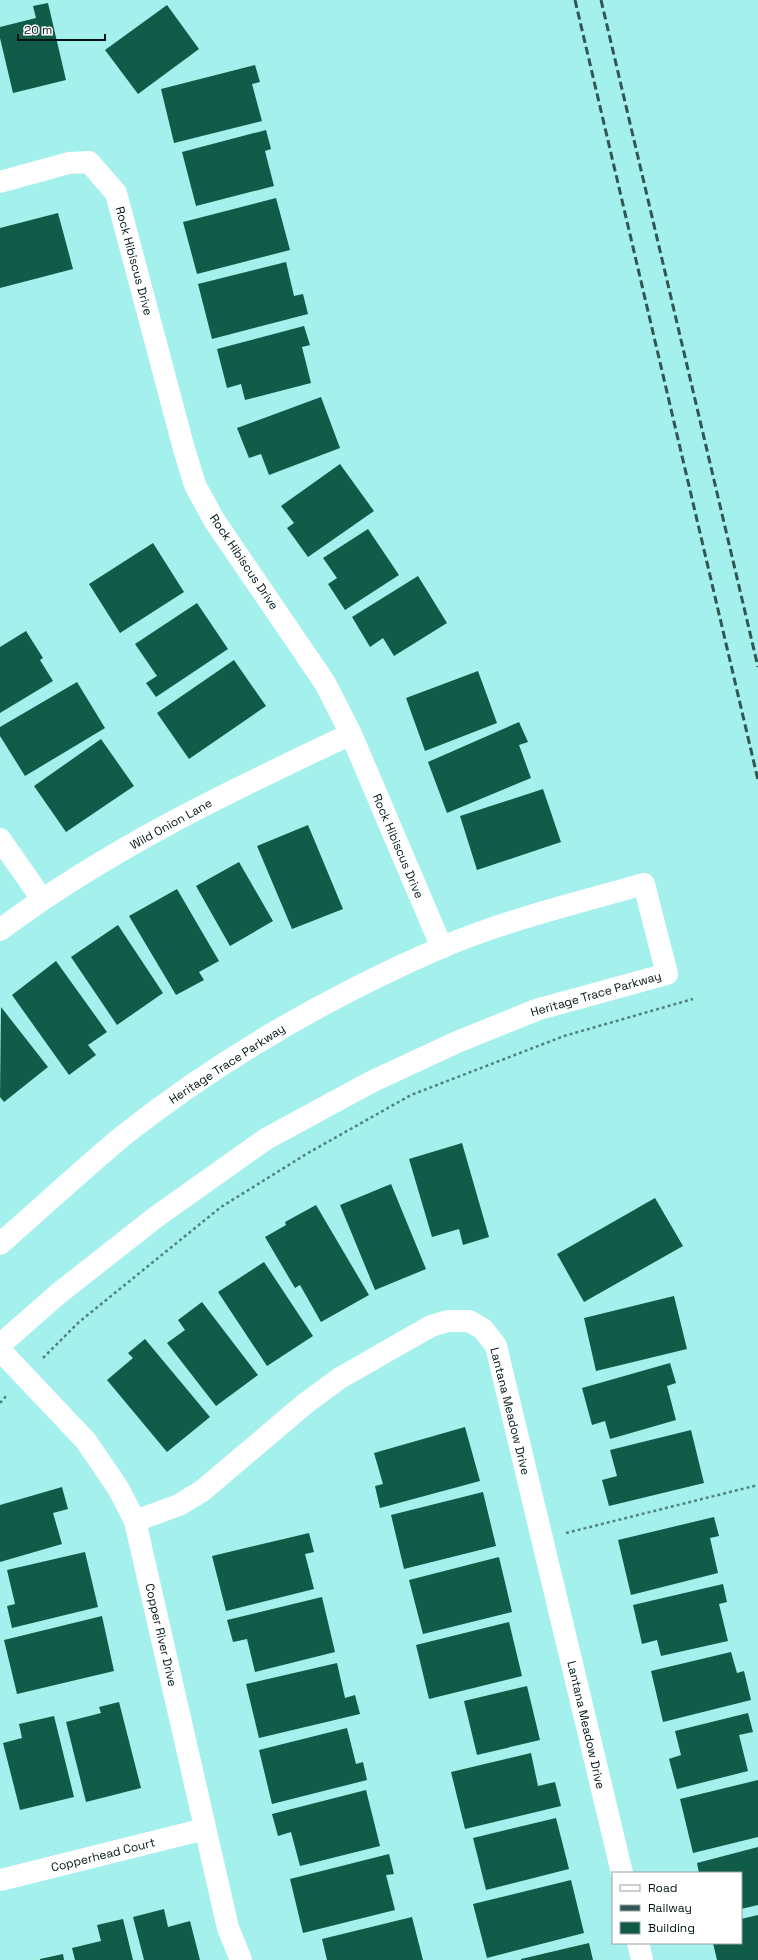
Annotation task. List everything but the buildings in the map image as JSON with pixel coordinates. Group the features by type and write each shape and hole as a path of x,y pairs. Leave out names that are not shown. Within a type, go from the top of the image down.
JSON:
{"street":[{"name":"Rock Hibiscus Drive","path":"0,182 69,162 89,162 116,193 184,449 195,485 214,520 325,683 351,734 442,948"},
{"name":"Wild Onion Lane","path":"0,930 42,899 142,839 231,791 351,734"},
{"path":"0,839 42,899"},
{"name":"Heritage Trace Parkway","path":"0,1244 124,1136 226,1062 291,1022 391,971 442,948 512,921 644,884 666,974 539,1009 457,1042 371,1082 266,1139 156,1217 58,1294 0,1346"},
{"name":"Lantana Meadow Drive","path":"134,1521 179,1505 202,1491 306,1403 340,1378 431,1326 448,1321 469,1320 483,1329 496,1346 622,1872"},
{"name":"Copper River Drive","path":"0,1350 86,1441 118,1488 134,1521 228,1928 241,1960"},
{"name":"Copperhead Court","path":"0,1880 205,1829"},
{"path":"638,1944 642,1960"}],"path":[{"path":"0,1403 79,1322 222,1207 308,1153 411,1095 564,1036 693,999"},
{"path":"542,1539 758,1485"}],"railway":[{"path":"575,0 758,780"},
{"path":"601,0 758,667"}]}
